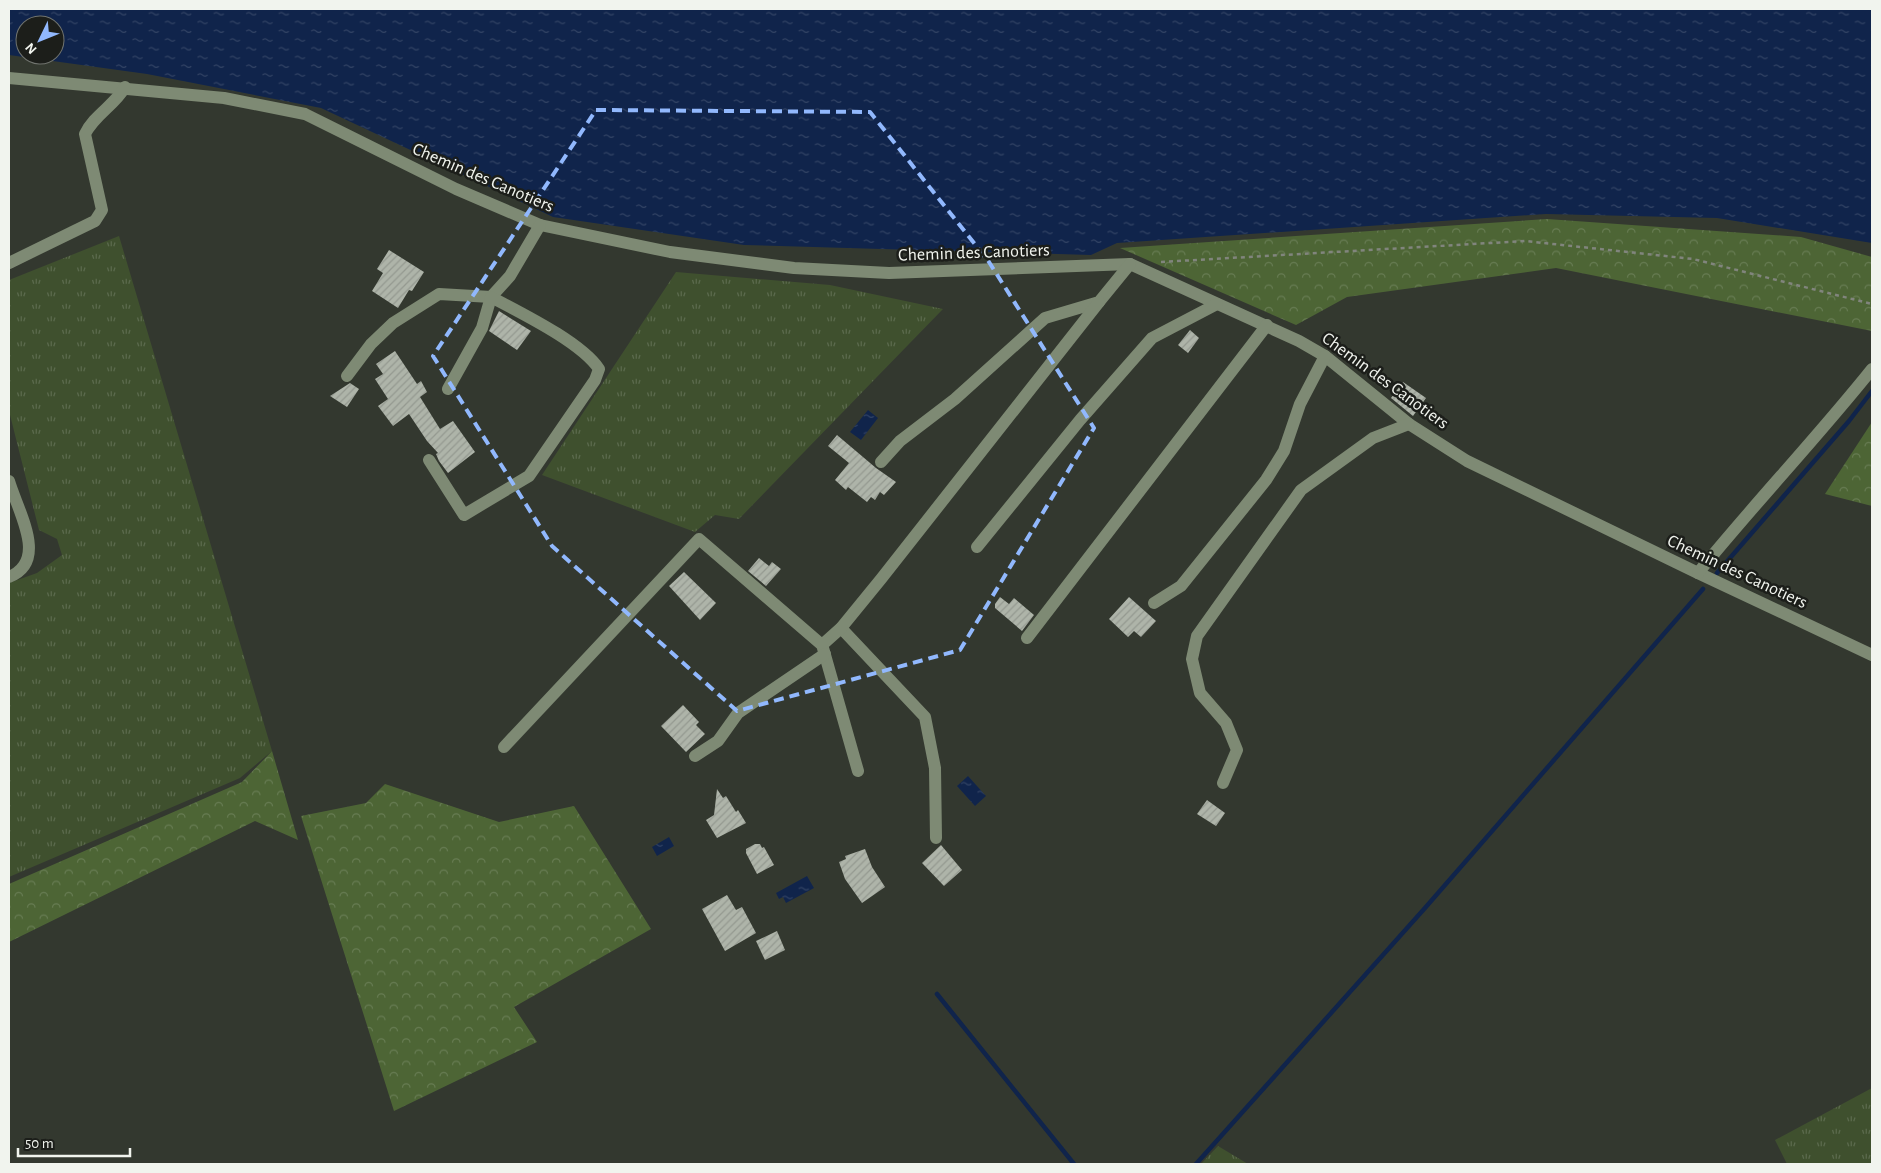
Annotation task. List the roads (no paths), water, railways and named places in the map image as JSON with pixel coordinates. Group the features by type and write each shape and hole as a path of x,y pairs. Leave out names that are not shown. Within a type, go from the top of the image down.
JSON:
{"street":[{"name":"Chemin des Canotiers","path":"9,78 125,87 224,98 305,114 456,189 540,225 670,252 794,268 889,273 1130,264 1267,325 1325,356 1409,424 1467,461 1872,655"},
{"path":"9,263 95,221 102,210 85,134 90,123 121,94 125,87"},
{"path":"448,389 482,328 491,297 510,276 540,225"},
{"path":"695,756 718,741 738,713 823,650 1130,264"},
{"path":"347,376 371,344 393,323 439,294 491,297 545,326 593,361 599,370 595,380 530,476 464,515 429,460"},
{"path":"881,462 900,441 954,400 1045,318 1099,302"},
{"path":"977,547 1080,420 1152,338 1217,304"},
{"path":"1027,638 1267,325"},
{"path":"1154,603 1181,586 1266,480 1284,451 1300,404 1325,356"},
{"path":"1698,573 1734,529 1835,416 1872,368"},
{"path":"1223,783 1237,750 1226,723 1200,693 1192,660 1198,636 1301,490 1372,438 1409,424"},
{"path":"9,481 31,547 30,559 22,570 9,577"},
{"path":"504,747 699,539 823,650 858,771"},
{"path":"841,628 925,717 936,768 936,838"}],"water":[{"path":"9,9 1872,9 1872,243 1717,218 1546,214 1117,243 1091,255 744,245 553,217 321,108 147,74 65,63 65,15 15,15 15,56 9,55"},
{"path":"868,410 878,418 861,440 850,432"},
{"path":"968,776 986,796 975,806 957,786"},
{"path":"669,837 674,846 657,856 652,847"},
{"path":"807,876 814,888 786,903 783,897 779,899 776,893"}],"waterway":[{"path":"1717,573 1849,421 1872,391"},
{"path":"1196,1164 1425,908 1703,589"},
{"path":"937,994 1074,1164"}]}
